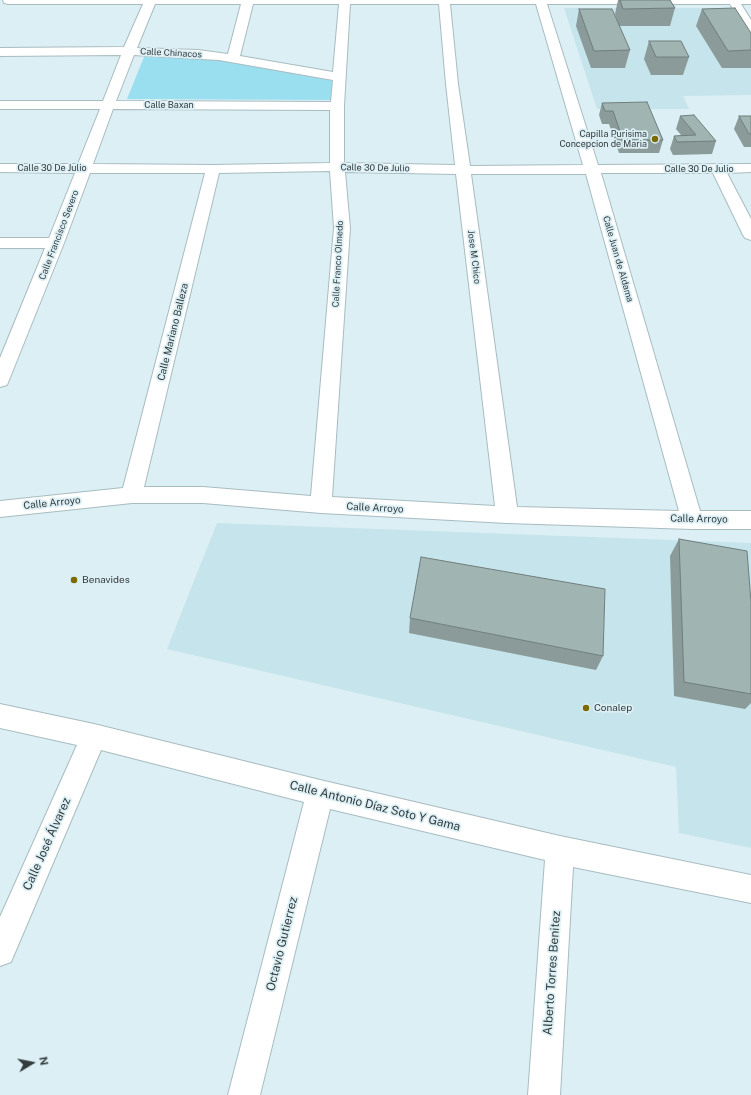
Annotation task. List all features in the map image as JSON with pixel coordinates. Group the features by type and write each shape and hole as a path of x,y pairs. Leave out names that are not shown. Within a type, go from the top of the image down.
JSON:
{"street":[{"path":"3,12 8,0 751,1"},
{"path":"233,58 247,0"},
{"name":"Jose M Chico","path":"444,0 452,84 507,515"},
{"name":"Calle Francisco Severo","path":"0,380 19,337 129,51 150,1"},
{"name":"Calle Franco Olmedo","path":"321,505 342,228 336,167 337,106 345,1"},
{"name":"Calle Juan de Aldama","path":"540,1 592,169 692,520"},
{"path":"733,1 751,29"},
{"name":"Calle Chinacos","path":"0,52 129,51 198,54 233,58 340,77"},
{"name":"Calle Baxan","path":"0,105 337,106"},
{"name":"Calle 30 De Julio","path":"0,168 213,169 336,167 464,170 751,168"},
{"name":"Calle Mariano Balleza","path":"132,495 213,169"},
{"path":"718,169 751,235"},
{"path":"0,243 56,243"},
{"path":"0,337 19,337"},
{"name":"Calle Arroyo","path":"0,509 132,495 203,495 321,505 507,515 692,520 751,520"},
{"name":"Calle Antonio Díaz Soto Y Gama","path":"0,716 94,736 320,793 560,850 751,889"},
{"name":"Calle José Álvarez","path":"0,951 94,736"},
{"name":"Octavio Gutierrez","path":"244,1095 320,793"},
{"name":"Alberto Torres Benitez","path":"544,1095 560,850"}],"shaded area":[{"path":"564,8 731,8 751,42 751,95 683,96 689,109 597,109"},
{"path":"144,57 210,58 334,81 334,100 127,99"},
{"name":"Conalep","path":"217,523 751,543 751,848 679,833 676,767 167,649"}],"building":[{"path":"620,0 670,0 675,8 623,9"},
{"path":"735,8 751,33 751,50 728,51 702,9"},
{"path":"579,9 612,9 630,50 594,51"},
{"path":"649,41 681,41 689,57 656,57"},
{"path":"647,102 663,140 623,140 613,111 605,111 602,103"},
{"path":"694,115 716,141 677,142 674,136 696,135 680,116"},
{"path":"739,116 751,116 751,134 749,134"},
{"path":"679,539 747,551 751,602 751,694 684,682"},
{"path":"421,557 605,589 603,656 410,618"}],"place":[{"name":"Capilla Purisima Concepcion de Maria","path":"655,139"},
{"name":"Benavides","path":"74,580"},
{"name":"Conalep","path":"586,708"}]}
